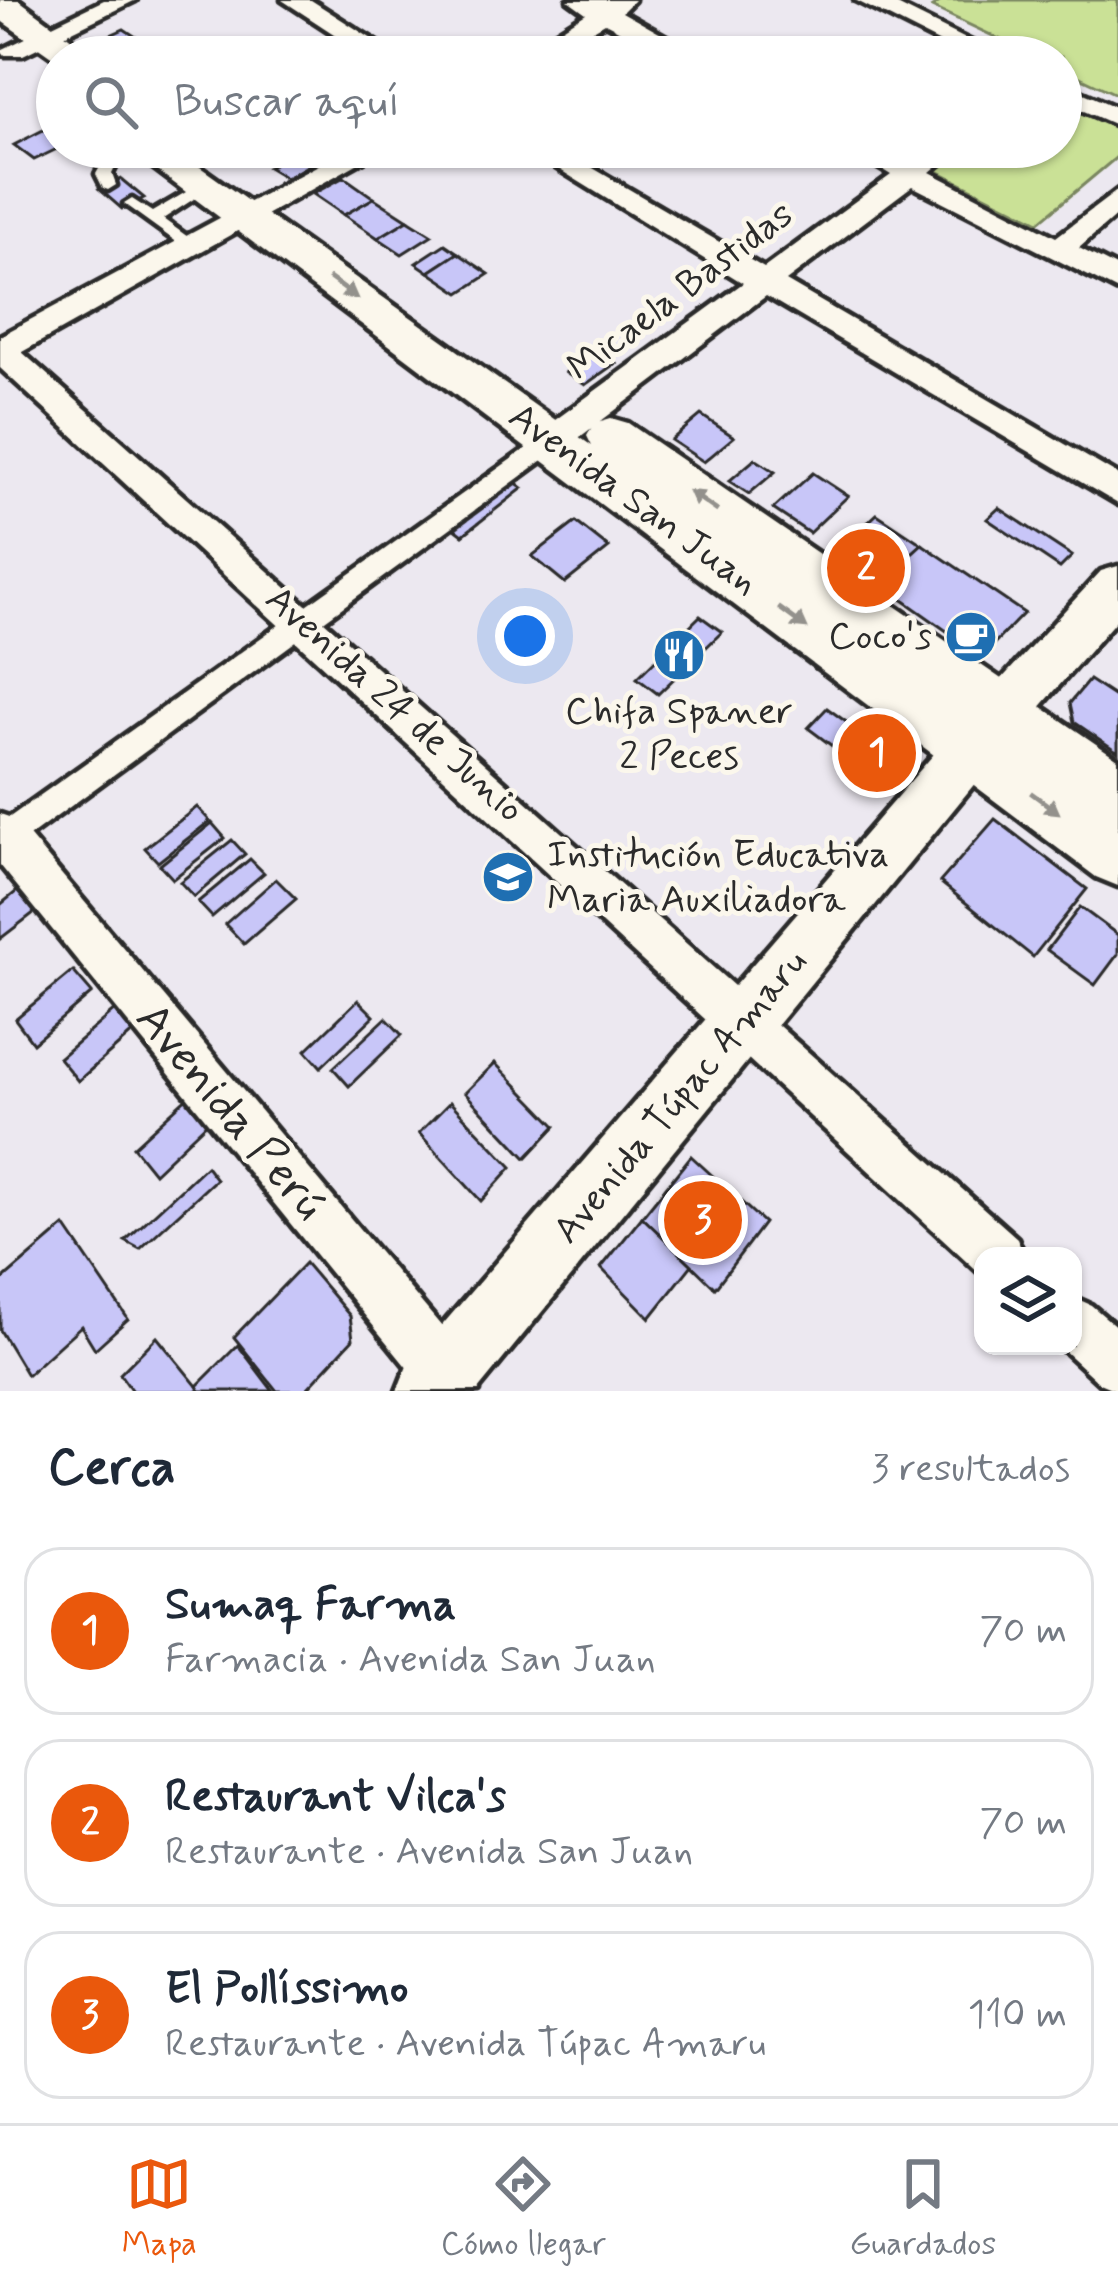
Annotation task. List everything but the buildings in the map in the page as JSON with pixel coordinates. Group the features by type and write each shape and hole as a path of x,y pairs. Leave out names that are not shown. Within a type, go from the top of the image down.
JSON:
{"main road":[{"path":"0,3 34,46"},
{"name":"Avenida San Juan","path":"200,168 988,731 1118,857"},
{"name":"Avenida San Juan","path":"988,731 1118,794"}],"street":[{"path":"54,36 124,0"},
{"path":"294,0 353,36"},
{"path":"559,36 603,4 654,36"},
{"path":"889,4 949,36"},
{"path":"1082,101 1118,118"},
{"path":"0,350 334,168"},
{"path":"573,168 1118,491"},
{"path":"900,168 1118,281"},
{"name":"Micaela Bastidas","path":"2,839 917,168"},
{"path":"1059,250 1118,199"},
{"name":"Avenida 24 de Junio","path":"0,350 989,1247"},
{"name":"Avenida Túpac Amaru","path":"446,1386 988,731 1118,585"},
{"name":"Avenida Perú","path":"2,839 446,1386"},
{"path":"1082,1331 1118,1364"}],"lane":[{"path":"107,168 108,185"},
{"path":"152,219 200,168"},
{"path":"132,204 189,247"}],"green space":[{"path":"943,0 1118,0 1118,95 1082,78 1082,36 993,36 932,7"},
{"path":"1082,105 1118,123 1118,156 1039,222 931,168 1082,168"}],"place":[{"name":"Restaurant Vilca's","path":"866,568"},
{"name":"Coco's","path":"971,637"},
{"name":"Chifa Spaner 2 Peces","path":"679,655"},
{"name":"Sumaq Farma","path":"877,753"},
{"name":"Institución Educativa Maria Auxiliadora","path":"508,877"},
{"name":"El Pollíssimo","path":"703,1220"}]}
